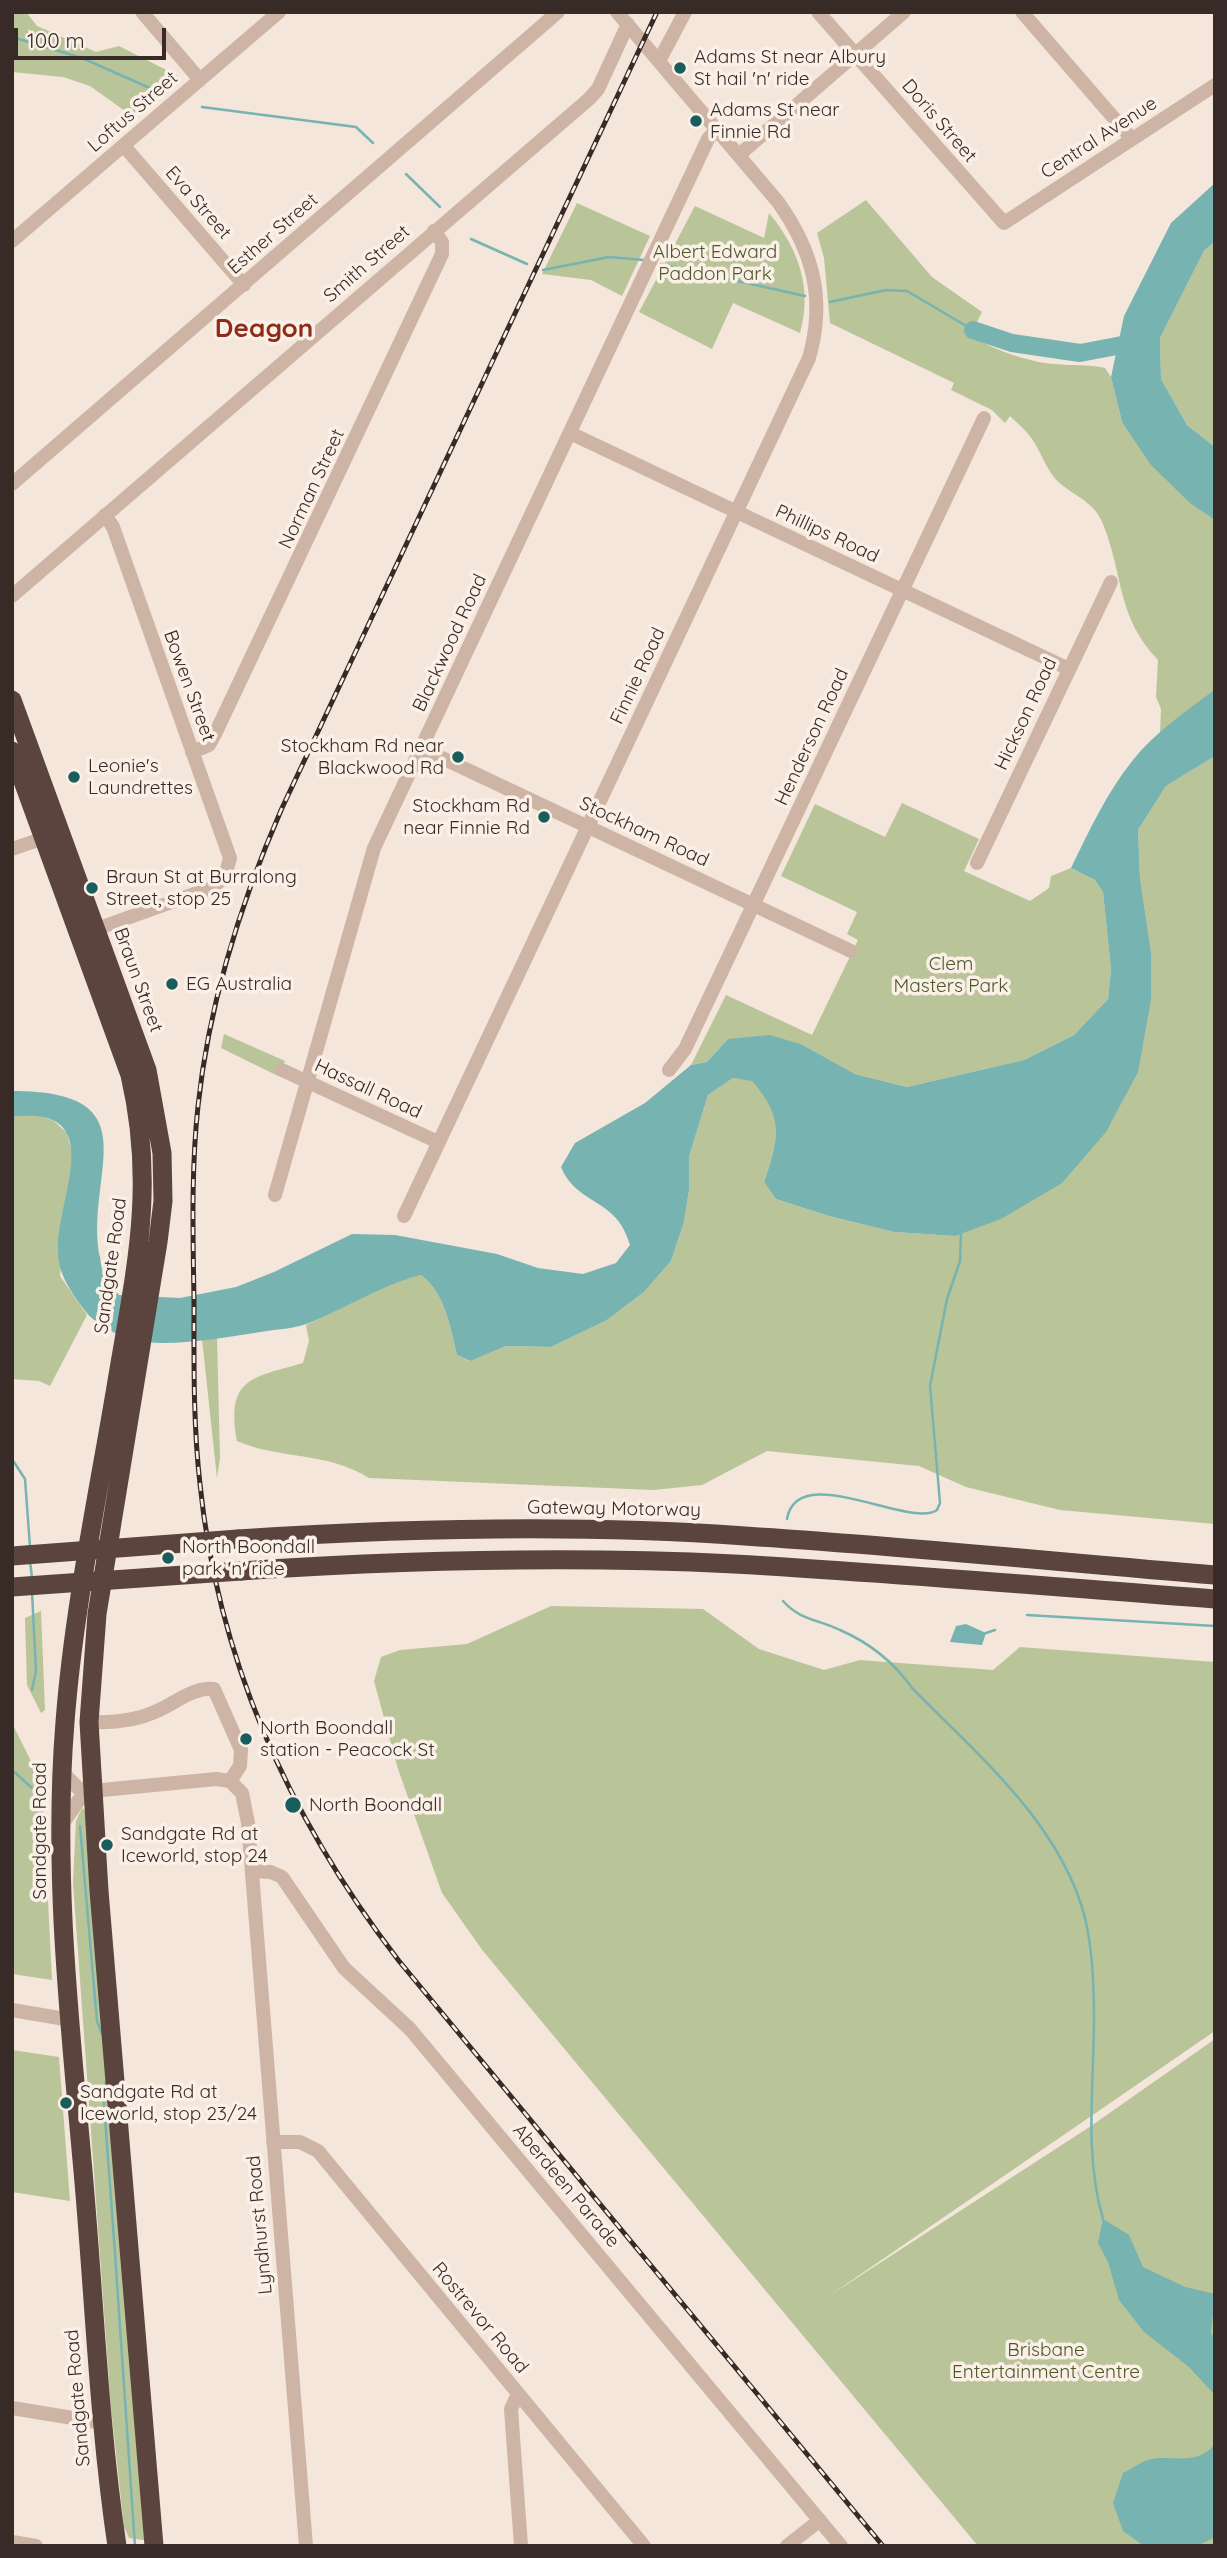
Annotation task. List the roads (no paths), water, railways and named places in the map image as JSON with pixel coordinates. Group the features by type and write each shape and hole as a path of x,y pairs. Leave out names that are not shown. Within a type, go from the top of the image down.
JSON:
{"highway":[{"name":"Braun Street","path":"12,700 130,1075 149,1120"},
{"name":"Braun Street","path":"12,751 44,838 87,933"},
{"name":"Sandgate Road","path":"117,2546 103,2423 71,2020 60,1826 62,1772 74,1643 141,1290 163,1201 149,1120"},
{"name":"Sandgate Road","path":"130,1356 97,1614 89,1722 92,1791 154,2546"},
{"name":"Gateway Motorway","path":"12,1556 238,1539 449,1529 616,1530 745,1535 1215,1575"},
{"path":"12,1587 420,1560 609,1560 734,1564 1215,1599"}],"street":[{"path":"142,12 200,80"},
{"name":"Loftus Street","path":"12,241 279,12"},
{"name":"Esther Street","path":"12,484 558,12"},
{"name":"Finnie Road","path":"404,1216 809,358 817,310 814,271 800,235 739,155 617,12"},
{"path":"659,61 685,12"},
{"name":"Doris Street","path":"818,12 1004,223"},
{"path":"739,155 904,12"},
{"path":"1021,12 1132,139"},
{"name":"Smith Street","path":"12,596 589,99 597,89 628,24"},
{"name":"Central Avenue","path":"1004,223 1215,85"},
{"name":"Blackwood Road","path":"275,1195 374,848 708,139 717,129"},
{"name":"Eva Street","path":"124,146 244,285"},
{"name":"Norman Street","path":"192,752 209,745 215,734 398,351 442,254 442,242 434,231"},
{"name":"Henderson Road","path":"669,1070 685,1049 984,418"},
{"name":"Phillips Road","path":"570,433 1069,669"},
{"name":"Bowen Street","path":"87,933 211,888 228,872 229,849 113,527 105,515"},
{"name":"Hickson Road","path":"977,863 1111,582"},
{"name":"Stockham Road","path":"421,748 851,951"},
{"path":"12,849 44,838"},
{"name":"Hassall Road","path":"282,1070 438,1142"},
{"path":"62,1772 78,1788 92,1791 216,1779 230,1781 240,1766 241,1750 214,1689 187,1695 160,1710 129,1720 89,1722"},
{"name":"Lyndhurst Road","path":"230,1781 242,1793 246,1807 306,2546"},
{"path":"60,1826 79,1800 92,1791"},
{"name":"Aberdeen Parade","path":"252,1871 271,1872 282,1877 344,1968 410,2029 841,2546"},
{"path":"12,2010 71,2020"},
{"name":"Rostrevor Road","path":"273,2142 300,2141 318,2151 644,2546"},
{"path":"518,2394 511,2409 511,2419 521,2546"},
{"path":"12,2408 103,2423"},
{"path":"787,2546 820,2520"},
{"path":"12,2542 36,2546"}],"water":[{"path":"1215,183 1215,241 1204,251 1160,338 1161,379 1187,425 1215,447 1215,520 1190,503 1151,465 1122,422 1111,377 1124,316 1171,223"},
{"path":"1215,689 1215,756 1166,786 1138,830 1140,878 1151,951 1151,1000 1138,1072 1106,1132 1062,1183 1001,1219 955,1236 894,1232 776,1199 764,1182 775,1141 774,1117 752,1081 733,1078 708,1095 689,1157 689,1190 684,1222 671,1261 644,1292 607,1320 551,1347 506,1346 470,1361 457,1355 441,1301 436,1291 421,1275 299,1326 175,1343 140,1341 107,1329 89,1315 68,1286 59,1263 58,1245 69,1179 69,1139 60,1124 42,1117 12,1117 12,1091 56,1095 84,1105 98,1122 104,1143 97,1226 100,1260 105,1278 119,1295 180,1298 236,1287 274,1272 352,1234 395,1235 497,1254 538,1268 583,1274 616,1263 630,1245 624,1229 607,1210 577,1189 561,1167 575,1143 645,1103 691,1065 707,1062 728,1039 770,1035 803,1045 855,1074 907,1087 1024,1060 1074,1035 1108,999 1111,970 1103,892 1095,880 1071,868 1107,798 1133,760 1161,731"},
{"path":"966,1624 986,1633 982,1645 950,1642 956,1626"},
{"path":"1103,2219 1129,2235 1143,2267 1185,2287 1215,2294 1211,2333 1215,2338 1215,2395 1189,2367 1144,2332 1119,2300 1108,2262 1098,2243"},
{"path":"1215,2444 1215,2537 1197,2546 1144,2546 1123,2531 1113,2503 1123,2473 1156,2458 1200,2456"}],"waterway":[{"path":"12,37 82,58 152,89"},
{"path":"202,107 356,127 373,143"},
{"path":"406,174 440,207"},
{"path":"471,239 527,264"},
{"path":"543,270 609,257 644,260"},
{"path":"661,264 805,296"},
{"path":"830,302 886,290 907,291 973,330"},
{"path":"973,330 1012,343 1080,353 1138,342"},
{"path":"787,1519 795,1502 811,1495 832,1495 904,1511 923,1513 937,1510 940,1503 930,1386 947,1299 960,1261 961,1233"},
{"path":"12,1459 25,1479 30,1547"},
{"path":"30,1561 32,1578"},
{"path":"32,1592 36,1671 32,1690"},
{"path":"783,1601 803,1616 832,1626 861,1641 889,1661 1014,1792 1057,1852 1073,1884 1088,1930 1094,2018 1092,2145 1097,2194 1103,2219"},
{"path":"1027,1615 1215,1626"},
{"path":"986,1633 995,1630"},
{"path":"12,1770 32,1788"},
{"path":"80,1826 97,2021 102,2034"},
{"path":"106,2082 103,2090 135,2546"}],"railway":[{"path":"657,12 282,808 253,880 228,954 203,1067 193,1179 194,1392 200,1484 209,1550 242,1676 293,1795 360,1908 399,1961 883,2546"}],"place":[{"name":"Adams St near Albury St hail 'n' ride","path":"680,68"},
{"name":"Adams St near Finnie Rd","path":"696,121"},
{"name":"Stockham Rd near Blackwood Rd","path":"458,757"},
{"name":"Leonie's Laundrettes","path":"74,777"},
{"name":"Stockham Rd near Finnie Rd","path":"544,817"},
{"name":"Braun St at Burralong Street, stop 25","path":"92,888"},
{"name":"EG Australia","path":"172,984"},
{"name":"North Boondall park 'n' ride","path":"168,1558"},
{"name":"North Boondall station - Peacock St","path":"246,1739"},
{"name":"North Boondall","path":"293,1805"},
{"name":"Sandgate Rd at Iceworld, stop 24","path":"107,1845"},
{"name":"Sandgate Rd at Iceworld, stop 23/24","path":"66,2103"}],"district":[{"name":"Deagon","path":"264,329"}],"park label":[{"name":"Albert Edward Paddon Park","path":"715,263"},
{"name":"Clem Masters Park","path":"951,975"},
{"name":"Brisbane Entertainment Centre","path":"1046,2361"}]}
